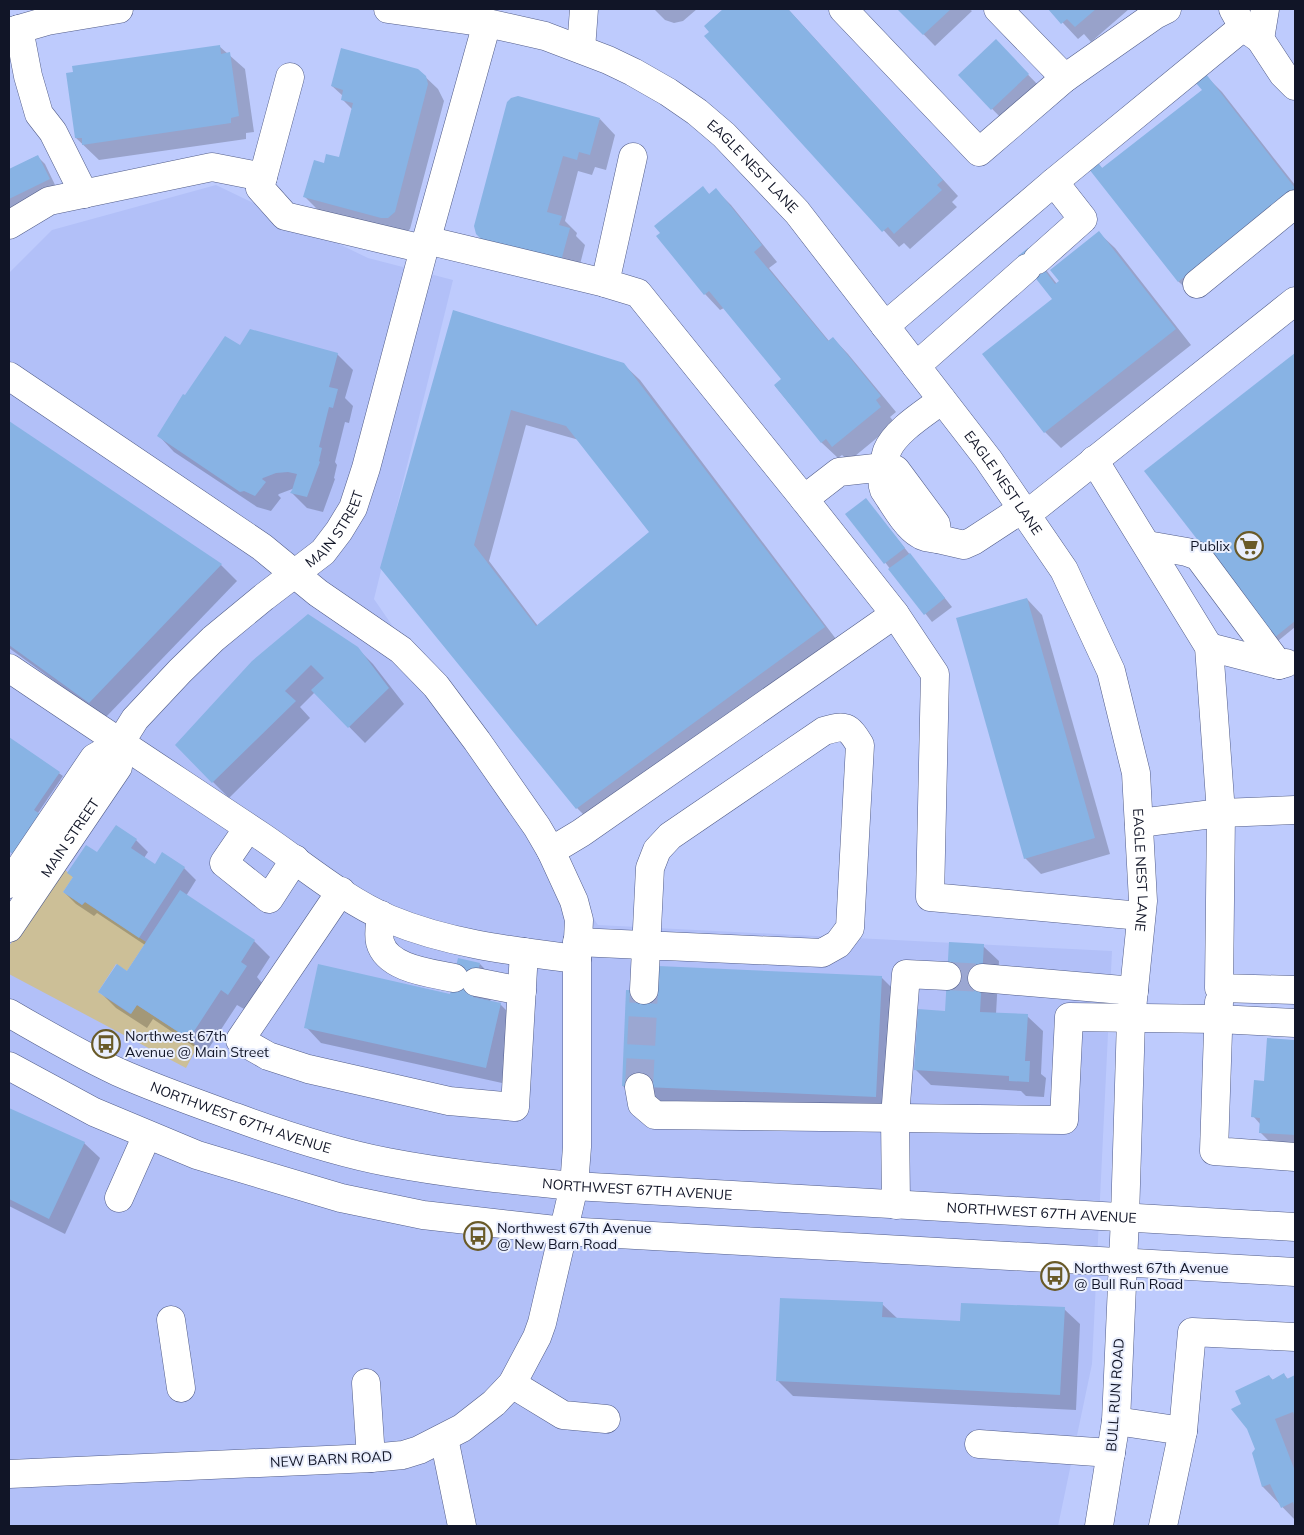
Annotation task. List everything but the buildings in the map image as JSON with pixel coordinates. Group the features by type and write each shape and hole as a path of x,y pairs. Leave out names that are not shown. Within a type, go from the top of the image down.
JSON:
{"street":[{"path":"84,194 53,132 39,114 14,31 46,15 119,9"},
{"name":"EAGLE NEST LANE","path":"388,9 486,23 545,36 634,72 697,112 724,135 797,212 988,459 1064,570 1110,671 1136,772 1143,901 1131,1019 1122,1262"},
{"path":"581,49 584,9"},
{"path":"843,9 979,152 1064,78 1161,12"},
{"path":"998,9 1064,78"},
{"path":"885,326 1054,182 1265,9"},
{"name":"MAIN STREET","path":"9,928 118,767 120,743 135,719 197,655 235,620 323,552 346,520 359,494 486,23"},
{"path":"1245,25 1283,74 1294,82"},
{"path":"262,182 290,77"},
{"path":"605,283 633,157"},
{"path":"9,225 49,201 212,167 262,182 285,216 605,283 638,293 895,614 935,674 930,897 1141,916"},
{"path":"916,366 1083,219 1054,182"},
{"path":"1196,284 1295,204"},
{"path":"804,499 839,472 891,467 896,470 936,524 938,538 964,544 973,541 1024,512 1094,460 1295,301"},
{"name":"NEW BARN ROAD","path":"9,376 262,547 318,593 401,650 436,686 537,827 551,851 578,911 579,920 577,951 577,1147 574,1186 542,1323 529,1354 505,1393 462,1428 444,1438 403,1455 9,1474"},
{"path":"884,467 887,452 896,438 942,400"},
{"path":"1094,460 1210,647 1221,813 1220,988 1214,1151 1295,1157"},
{"path":"1146,545 1187,552 1198,556 1287,663"},
{"path":"551,851 581,833 895,614"},
{"path":"1210,647 1287,663"},
{"path":"9,668 341,891 381,915 422,931 456,941 524,952 577,951 646,945 822,953 838,944 850,928 860,745 852,731 840,726 824,731 670,836 657,850 650,868 646,945 644,990"},
{"name":"MAIN STREET","path":"9,884 94,758 120,743"},
{"path":"1139,823 1221,813 1295,810"},
{"path":"248,828 224,863 269,899 295,859"},
{"path":"341,891 240,1040 268,1056 317,1071 450,1101 515,1107 524,952"},
{"path":"381,915 380,940 382,949 388,957 408,967 522,991"},
{"path":"896,1205 895,1118 906,974 947,976"},
{"path":"982,978 1134,992"},
{"path":"1220,988 1295,990"},
{"name":"NORTHWEST 67TH AVENUE","path":"9,1013 117,1072 302,1141 385,1162 474,1177 574,1186 1295,1227"},
{"path":"639,1087 642,1104 655,1115 1064,1120 1070,1017 1218,1019 1295,1023"},
{"path":"9,1066 94,1112 196,1155 341,1198 423,1215 564,1231 1295,1272"},
{"path":"119,1198 147,1135"},
{"name":"BULL RUN ROAD","path":"1099,1526 1116,1421 1122,1262"},
{"path":"170,1320 181,1388"},
{"path":"1163,1526 1183,1431 1192,1332 1295,1337"},
{"path":"366,1384 371,1458"},
{"path":"512,1384 563,1415 606,1419"},
{"path":"1116,1421 1183,1431"},
{"path":"444,1438 462,1526"},
{"path":"979,1444 1111,1453"}],"shaded area":[{"path":"216,185 368,258 453,280 374,599 598,925 1112,951 1092,1364 1058,1526 9,1526 9,273 52,230"},
{"path":"63,868 73,877 63,892 82,905 85,902 146,942 127,971 116,964 98,992 130,1014 137,1005 189,1039 197,1047 186,1068 9,974 9,946"}],"tunnel":[{"path":"947,976 982,978"},
{"path":"639,1087 644,990"}],"place":[{"name":"Publix","path":"1249,546"},
{"name":"Northwest 67th Avenue @ Main Street","path":"106,1044"},
{"name":"Northwest 67th Avenue @ New Barn Road","path":"478,1236"},
{"name":"Northwest 67th Avenue @ Bull Run Road","path":"1055,1276"}]}
